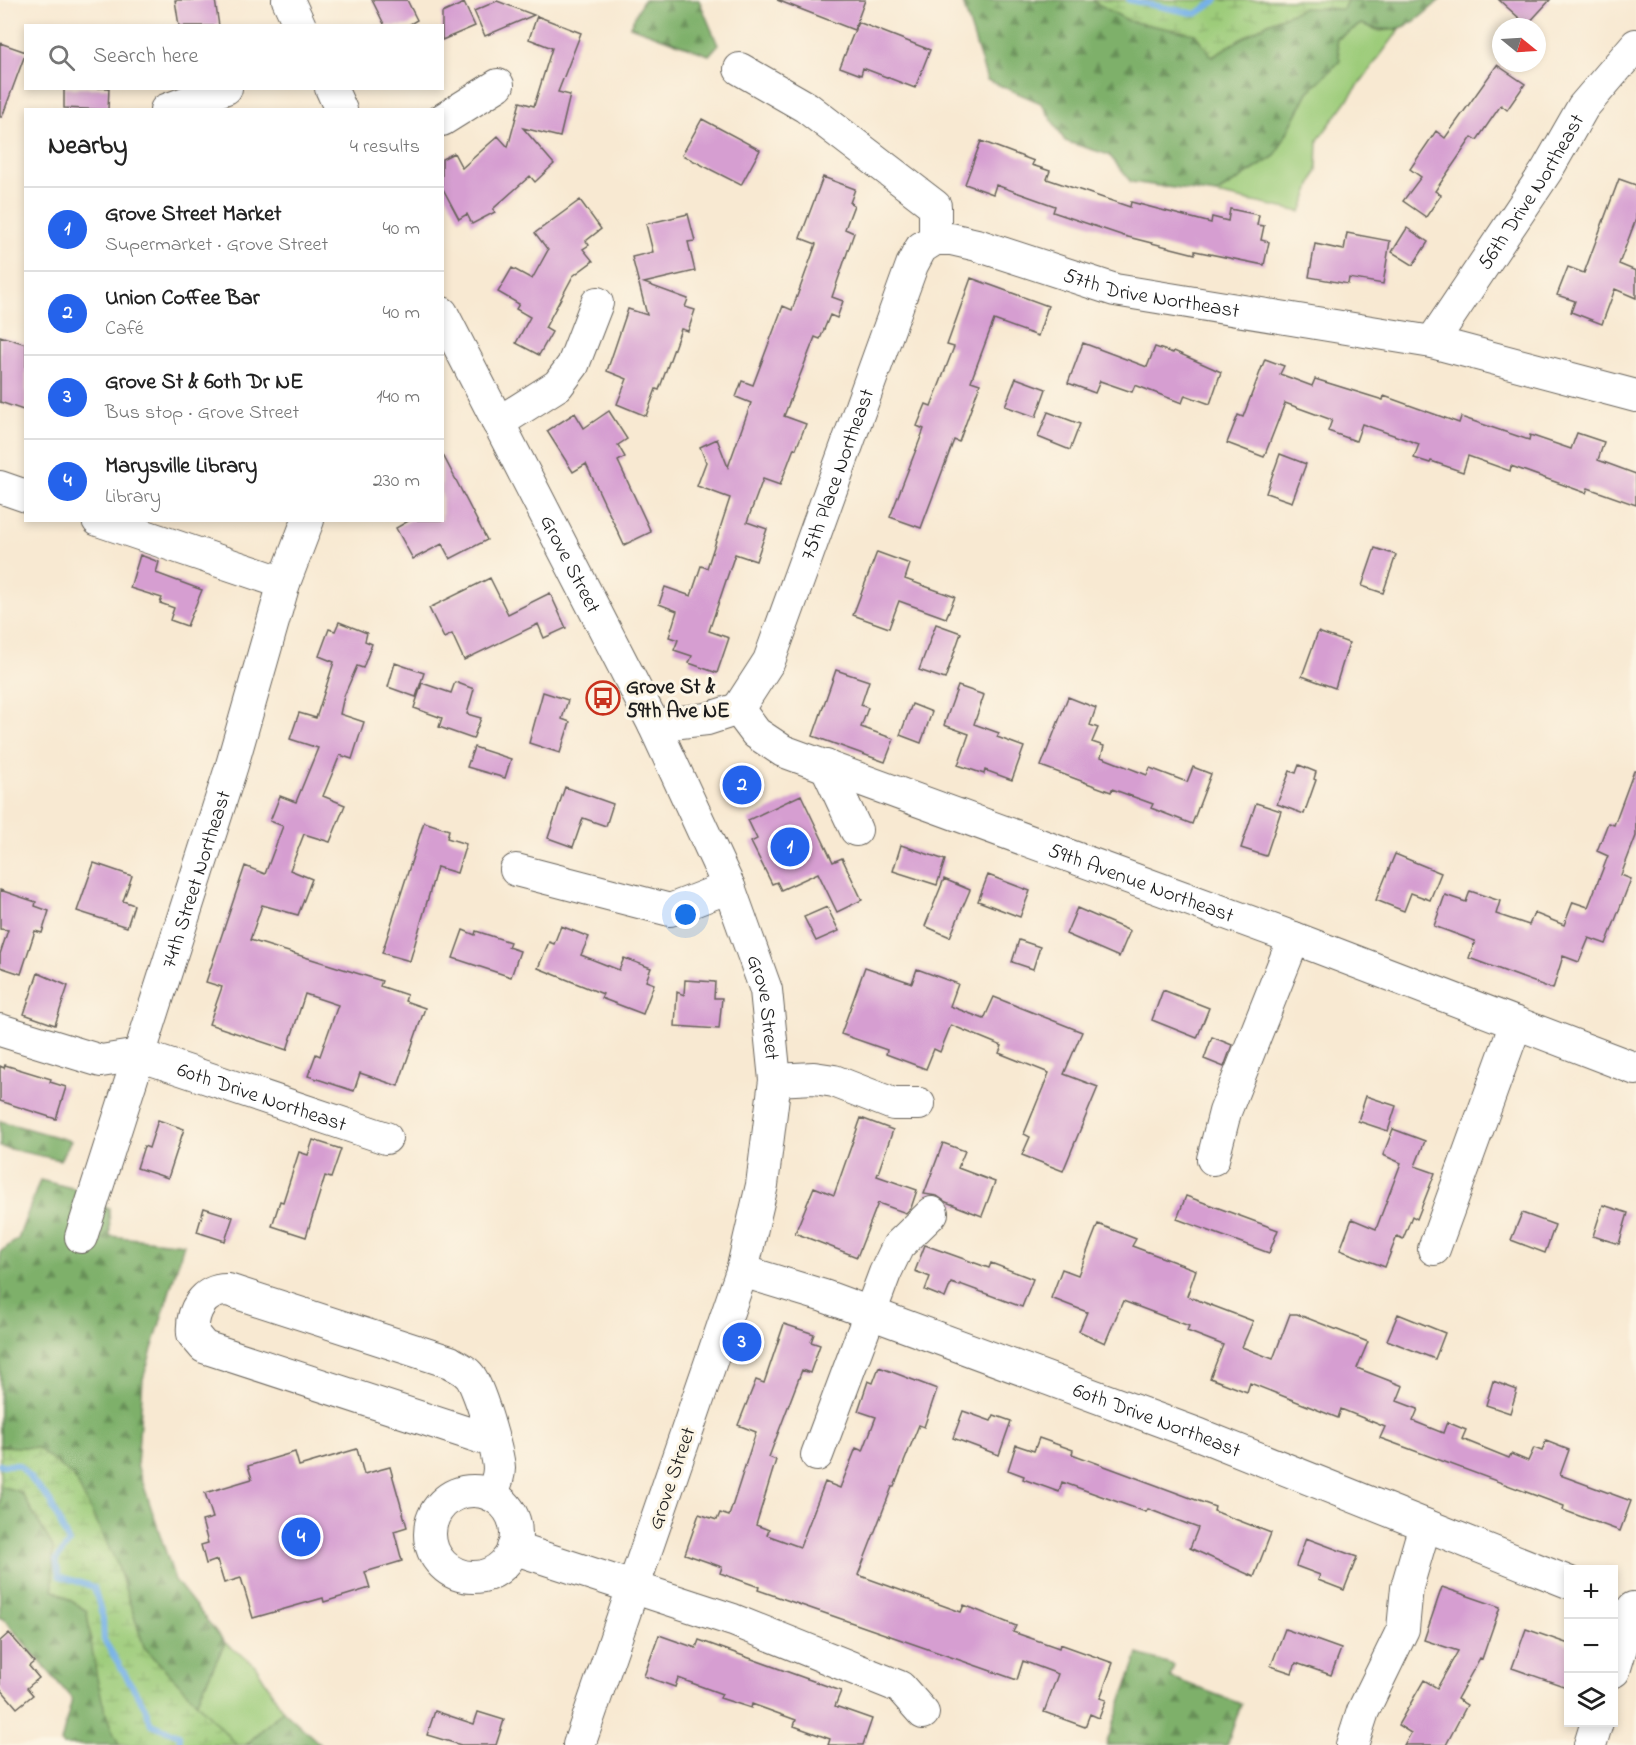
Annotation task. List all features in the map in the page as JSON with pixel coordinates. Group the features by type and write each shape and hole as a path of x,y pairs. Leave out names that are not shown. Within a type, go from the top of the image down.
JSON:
{"street":[{"path":"288,0 299,24"},
{"name":"56th Drive Northeast","path":"1432,342 1547,170 1583,107 1636,45"},
{"path":"740,69 806,107 935,206 935,239"},
{"path":"444,119 498,86"},
{"path":"171,108 221,90"},
{"path":"332,90 340,108"},
{"name":"57th Drive Northeast","path":"935,239 951,239 977,245 1115,290 1432,342 1636,396"},
{"name":"75th Place Northeast","path":"738,709 769,661 912,265 921,248 935,239"},
{"path":"498,423 558,385 573,365 597,303"},
{"name":"Grove Street","path":"444,316 654,725 729,887 766,990 775,1080 762,1185 742,1271 579,1745"},
{"path":"0,487 24,495"},
{"path":"104,522 284,584"},
{"name":"74th Street Northeast","path":"81,1237 232,765 284,584 307,522"},
{"path":"654,725 707,719 738,709"},
{"name":"59th Avenue Northeast","path":"738,709 756,733 783,751 1294,938 1516,1023 1634,1062"},
{"path":"826,766 856,830"},
{"path":"516,870 670,910 729,887"},
{"path":"1213,1159 1225,1112 1294,938"},
{"path":"1434,1249 1516,1023"},
{"path":"0,1030 100,1061 139,1055"},
{"name":"60th Drive Northeast","path":"139,1055 386,1138"},
{"path":"775,1080 814,1078 834,1081 893,1104 919,1104"},
{"path":"817,1455 868,1312 898,1246 932,1213"},
{"name":"60th Drive Northeast","path":"742,1271 868,1312 1200,1435 1564,1580"},
{"path":"491,1495 499,1470 492,1441 477,1389 470,1376 450,1362 228,1290 210,1293 200,1304 193,1328 196,1340 204,1347 492,1441"},
{"path":"481,1492 491,1495 512,1516 516,1536 513,1548 506,1562 496,1570 484,1576 469,1578 446,1569 431,1547 431,1524 442,1505 461,1493 481,1492"},
{"path":"1352,1745 1363,1711 1403,1629 1407,1587 1425,1525"},
{"path":"513,1548 733,1620 900,1687 923,1713"},
{"path":"1618,1652 1628,1606"},
{"path":"1590,1745 1595,1727"}],"green space":[{"path":"643,0 699,0 718,45 709,55 630,26"},
{"path":"962,0 1091,0 1129,21 1196,34 1212,56 1268,23 1303,8 1343,9 1347,0 1440,0 1404,27 1385,30 1361,24 1336,39 1340,61 1308,92 1275,156 1216,194 1131,182 1109,155 1065,141 1041,103 987,80"},
{"path":"1091,0 1347,0 1343,9 1303,8 1268,23 1212,56 1195,34 1129,21"},
{"path":"1361,24 1380,31 1400,29 1318,140 1317,170 1301,212 1216,194 1275,156 1308,92 1339,61 1336,40"},
{"path":"0,1121 71,1141 60,1160 0,1147"},
{"path":"40,1180 76,1189 109,1208 110,1236 184,1244 143,1379 137,1465 175,1580 225,1643 196,1703 144,1647 117,1564 37,1448 0,1446 0,1252 18,1239"},
{"path":"0,1446 37,1448 74,1477 117,1564 144,1647 237,1745 119,1745 101,1696 87,1611 53,1589 53,1547 21,1492 0,1486"},
{"path":"0,1486 21,1492 53,1547 53,1589 87,1611 101,1696 119,1745 63,1745 61,1742 72,1699 3,1618 0,1618"},
{"path":"225,1643 255,1665 283,1710 246,1745 237,1745 196,1703"},
{"path":"1138,1654 1174,1665 1170,1677 1241,1704 1227,1745 1106,1745"},
{"path":"283,1710 321,1745 246,1745"}],"building":[{"path":"175,0 215,0 219,24 179,24"},
{"path":"372,0 407,0 417,20 410,24 384,24"},
{"path":"777,0 865,0 854,30"},
{"path":"1499,0 1550,0 1533,18 1519,18"},
{"path":"497,1 534,15 485,36 474,11"},
{"path":"464,3 475,26 444,39 442,13"},
{"path":"537,16 581,33 558,92 570,95 560,137 523,128 554,164 535,182 530,176 493,209 495,212 472,224 467,214 459,219 444,191 444,158 454,153 462,168 498,136 508,147 520,102 534,106 552,48 529,39"},
{"path":"858,22 930,50 915,88 863,68 861,75 840,67"},
{"path":"0,43 24,51 24,57 2,117 0,117"},
{"path":"1492,72 1507,72 1525,84 1507,110 1501,105 1477,140 1472,137 1435,191 1441,195 1426,217 1403,201 1421,177 1410,169 1436,131 1445,138"},
{"path":"64,90 109,90 108,108 64,108"},
{"path":"702,119 760,150 741,185 682,155"},
{"path":"981,141 1034,161 1032,165 1050,171 1047,179 1130,207 1131,202 1211,223 1212,217 1228,221 1230,209 1259,215 1257,225 1264,226 1261,240 1269,242 1264,265 1195,251 1195,254 1124,236 1053,212 1055,206 996,185 993,194 965,184"},
{"path":"823,177 855,189 850,203 854,205 845,229 854,233 832,297 843,301 837,318 830,315 820,339 815,337 784,416 806,424 796,449 794,448 780,485 763,479 747,522 767,529 756,561 735,554 709,631 729,638 717,673 689,663 692,656 674,650 678,640 669,637 677,611 659,604 665,587 691,596 701,566 707,568 730,498 697,486 706,462 700,447 717,439 728,467 751,403 736,397 742,381 753,385 783,306 792,310 816,244 800,238"},
{"path":"1619,179 1636,185 1636,219 1619,264 1636,271 1636,298 1615,289 1602,324 1571,312 1575,301 1557,295 1568,267 1584,273"},
{"path":"580,200 601,229 586,241 589,245 583,249 593,261 573,276 545,328 552,332 539,355 516,343 530,317 516,309 519,304 498,292 512,268 532,279 548,250 535,233"},
{"path":"688,214 695,241 688,242 695,271 644,283 688,299 685,307 695,310 688,331 681,329 659,390 656,389 646,416 617,404 627,379 607,371 628,309 647,315 632,257 653,252 646,224"},
{"path":"1407,228 1428,242 1413,265 1392,252"},
{"path":"1347,233 1390,241 1383,284 1349,278 1348,284 1309,277 1315,244 1344,250"},
{"path":"971,278 1048,306 1038,336 994,320 971,381 980,384 959,442 954,440 921,528 890,517 924,429 917,426 926,404 931,406 954,347 947,345"},
{"path":"0,336 24,343 24,410 0,402"},
{"path":"1083,343 1147,367 1155,347 1173,353 1174,351 1221,372 1210,404 1185,395 1182,403 1135,385 1132,392 1100,381 1095,393 1068,383"},
{"path":"1265,359 1284,366 1280,374 1312,386 1315,379 1383,400 1384,396 1459,423 1461,417 1529,440 1530,435 1571,449 1577,433 1604,442 1598,460 1636,474 1636,505 1588,488 1586,493 1511,466 1510,471 1468,456 1463,472 1431,461 1430,463 1414,458 1419,444 1362,424 1356,441 1328,431 1332,420 1285,403 1264,457 1227,443 1238,415 1243,417"},
{"path":"1016,378 1046,389 1036,417 1005,406"},
{"path":"609,411 627,439 618,445 625,457 618,461 651,532 624,545 586,464 573,472 547,431 575,413 584,428"},
{"path":"1048,412 1080,424 1070,450 1038,437"},
{"path":"1280,454 1306,464 1292,502 1266,493"},
{"path":"444,457 487,540 450,559 442,544 413,559 396,528 406,522 444,522"},
{"path":"1375,548 1396,555 1383,593 1362,586"},
{"path":"877,552 910,564 905,579 955,597 946,618 899,601 889,628 853,615"},
{"path":"140,555 159,562 156,573 202,590 187,626 170,620 174,608 160,603 162,598 130,588"},
{"path":"490,578 508,614 550,593 566,628 544,638 538,624 464,660 452,634 444,638 429,608"},
{"path":"339,622 367,633 365,641 372,644 363,668 357,666 344,696 340,714 364,722 352,759 340,755 323,796 345,805 330,842 304,834 290,870 312,879 298,915 262,905 250,940 382,981 380,986 407,995 405,1001 425,1008 398,1086 360,1073 354,1091 308,1076 316,1054 320,1056 338,1005 305,994 287,1050 209,1024 222,987 206,982 245,866 265,874 283,826 270,821 280,796 296,802 318,748 290,739 299,713 316,718 334,662 319,656 329,629 335,631"},
{"path":"936,624 961,633 945,679 919,670"},
{"path":"1318,632 1349,643 1335,688 1302,676"},
{"path":"395,663 424,673 416,697 388,687"},
{"path":"836,670 869,681 861,705 868,708 861,727 894,739 885,762 813,736"},
{"path":"455,682 474,689 467,714 481,718 473,739 439,727 442,718 414,708 422,683 451,693"},
{"path":"958,686 984,695 974,724 999,733 997,737 1024,747 1012,780 985,770 984,774 958,765 969,734 944,725"},
{"path":"543,692 568,700 562,719 570,722 560,753 529,743"},
{"path":"1068,697 1096,708 1090,725 1098,728 1092,742 1104,746 1101,757 1147,775 1150,768 1187,782 1193,767 1211,774 1192,824 1151,808 1153,804 1112,789 1111,792 1041,766"},
{"path":"912,704 932,712 921,743 900,735"},
{"path":"474,747 511,759 505,778 467,767"},
{"path":"1299,765 1316,772 1314,779 1316,780 1304,814 1277,804 1290,771 1296,773"},
{"path":"1634,771 1636,771 1636,836 1621,875 1631,879 1606,944 1589,938 1579,962 1563,956 1553,989 1469,958 1475,941 1434,926 1445,895 1466,902 1470,891 1500,901 1496,914 1529,925 1534,913 1564,925 1573,902 1588,907 1608,856 1597,851 1608,823 1614,825"},
{"path":"565,787 613,804 606,826 583,818 573,847 548,838"},
{"path":"801,795 833,862 842,858 862,900 837,912 818,873 781,890 777,882 772,884 751,842 757,839 748,820"},
{"path":"1256,803 1281,811 1266,856 1241,848"},
{"path":"424,822 449,830 447,838 466,844 457,873 437,867 410,961 382,953"},
{"path":"901,845 945,860 937,885 893,871"},
{"path":"1395,854 1441,873 1430,900 1411,893 1404,911 1376,900"},
{"path":"94,863 132,876 123,901 134,905 127,927 77,911"},
{"path":"988,875 1030,891 1020,917 978,901"},
{"path":"944,879 970,890 950,937 925,926"},
{"path":"0,890 36,902 35,906 49,911 42,933 35,931 21,974 0,967 0,954 8,930 0,929"},
{"path":"827,907 839,931 816,941 804,917"},
{"path":"1077,908 1130,931 1119,957 1066,934"},
{"path":"561,926 589,937 581,955 619,970 624,958 651,968 646,981 654,984 643,1014 601,998 603,994 538,968 549,942 554,944"},
{"path":"463,930 475,935 476,931 510,942 508,947 520,951 511,977 453,958"},
{"path":"1019,940 1040,947 1033,969 1012,962"},
{"path":"865,967 912,983 917,969 958,984 950,1006 984,1019 994,997 1082,1032 1064,1074 1098,1087 1063,1171 1022,1155 1030,1137 1024,1134 1049,1073 999,1053 1002,1046 951,1025 940,1052 934,1049 926,1069 886,1054 887,1050 841,1034"},
{"path":"38,973 68,986 55,1025 24,1014"},
{"path":"685,980 715,982 714,998 722,998 719,1029 675,1026 677,992 684,995"},
{"path":"1163,990 1209,1008 1197,1038 1152,1020"},
{"path":"1212,1037 1232,1045 1224,1067 1204,1059"},
{"path":"5,1065 51,1079 50,1082 66,1087 56,1119 0,1101 0,1066 4,1068"},
{"path":"1366,1096 1396,1106 1388,1131 1358,1121"},
{"path":"861,1118 893,1130 877,1176 917,1190 911,1208 906,1213 878,1203 857,1257 795,1233 814,1187 834,1195"},
{"path":"158,1120 184,1129 168,1178 137,1168 144,1146 149,1148"},
{"path":"1393,1129 1425,1141 1415,1166 1435,1173 1417,1219 1412,1216 1403,1239 1397,1236 1385,1267 1340,1250 1352,1219 1376,1229 1401,1163 1383,1155"},
{"path":"313,1140 341,1149 331,1178 325,1176 306,1237 272,1226 280,1201 283,1202 299,1152 308,1155"},
{"path":"943,1143 965,1151 958,1168 995,1182 982,1216 946,1202 937,1196 924,1194"},
{"path":"1186,1196 1278,1230 1269,1253 1177,1219"},
{"path":"1603,1205 1628,1213 1619,1244 1593,1236"},
{"path":"204,1208 233,1217 225,1241 197,1232"},
{"path":"1522,1213 1555,1225 1545,1253 1511,1240"},
{"path":"1098,1224 1136,1239 1132,1246 1196,1270 1187,1296 1253,1321 1242,1347 1273,1359 1290,1314 1297,1314 1368,1342 1357,1368 1403,1386 1397,1401 1418,1409 1413,1421 1443,1433 1447,1422 1466,1430 1462,1439 1509,1458 1511,1454 1528,1461 1534,1448 1542,1451 1546,1441 1569,1450 1560,1475 1631,1501 1620,1531 1563,1510 1564,1506 1380,1438 1385,1427 1341,1409 1338,1418 1250,1383 1247,1392 1210,1378 1223,1345 1187,1331 1189,1326 1123,1301 1105,1343 1079,1331 1087,1312 1051,1298 1062,1269 1078,1275"},
{"path":"925,1245 989,1268 991,1263 1033,1279 1022,1307 960,1284 960,1286 951,1283 945,1298 925,1290 930,1277 915,1271"},
{"path":"1398,1314 1445,1333 1435,1359 1387,1340"},
{"path":"784,1324 814,1334 811,1342 820,1345 810,1373 802,1370 769,1457 776,1460 756,1525 769,1530 767,1535 800,1547 825,1482 840,1488 856,1448 863,1451 876,1417 858,1411 868,1381 873,1383 879,1367 937,1389 924,1427 919,1425 894,1487 892,1487 858,1575 961,1612 964,1605 1016,1626 1013,1632 1059,1648 1060,1644 1113,1663 1100,1698 1106,1700 1099,1718 1090,1714 1085,1727 1044,1712 1058,1674 1023,1661 1017,1680 758,1590 759,1587 720,1573 722,1567 685,1554 699,1514 717,1520 720,1513 729,1516 756,1432 738,1425 756,1380 764,1383"},
{"path":"1493,1381 1517,1390 1510,1413 1486,1405"},
{"path":"963,1411 991,1421 994,1415 1011,1421 999,1455 953,1438"},
{"path":"1039,1438 1073,1450 1072,1454 1215,1507 1214,1511 1271,1533 1254,1577 1190,1548 1198,1528 1148,1509 1146,1512 1062,1482 1059,1492 1023,1479 1024,1476 1008,1470 1016,1445 1034,1451"},
{"path":"357,1449 364,1474 390,1467 407,1527 394,1531 402,1561 365,1572 370,1588 324,1602 323,1598 253,1618 241,1578 224,1583 217,1560 206,1564 201,1545 208,1543 202,1521 213,1518 205,1493 252,1479 248,1466 295,1452 299,1466"},
{"path":"1306,1538 1357,1557 1344,1590 1318,1580 1320,1575 1296,1566"},
{"path":"1442,1587 1500,1607 1482,1659 1480,1658 1457,1699 1467,1705 1446,1745 1404,1745 1411,1733 1398,1725 1424,1680 1437,1688 1458,1651 1424,1640"},
{"path":"1285,1629 1341,1649 1331,1675 1296,1663 1292,1673 1271,1666"},
{"path":"1526,1629 1564,1642 1564,1686 1512,1668"},
{"path":"9,1633 34,1662 29,1666 39,1678 27,1688 33,1695 17,1708 0,1688 0,1641"},
{"path":"659,1635 696,1648 699,1640 841,1691 835,1706 872,1719 863,1745 828,1745 830,1739 794,1726 796,1720 752,1704 751,1708 720,1698 722,1694 678,1678 675,1687 644,1676"},
{"path":"435,1711 474,1724 478,1712 504,1720 496,1745 461,1745 427,1735"}],"waterway":[{"path":"1129,0 1196,14 1217,0"},
{"path":"0,1465 19,1465 50,1501 69,1543 56,1560 59,1576 94,1587 103,1618 104,1640 145,1707 151,1724 179,1735 181,1745"}],"place":[{"name":"Grove St & 59th Ave NE","path":"603,698"},
{"name":"Union Coffee Bar","path":"742,785"},
{"name":"Grove Street Market","path":"790,847"},
{"name":"Grove St & 60th Dr NE","path":"742,1342"},
{"name":"Marysville Library","path":"301,1537"}]}
